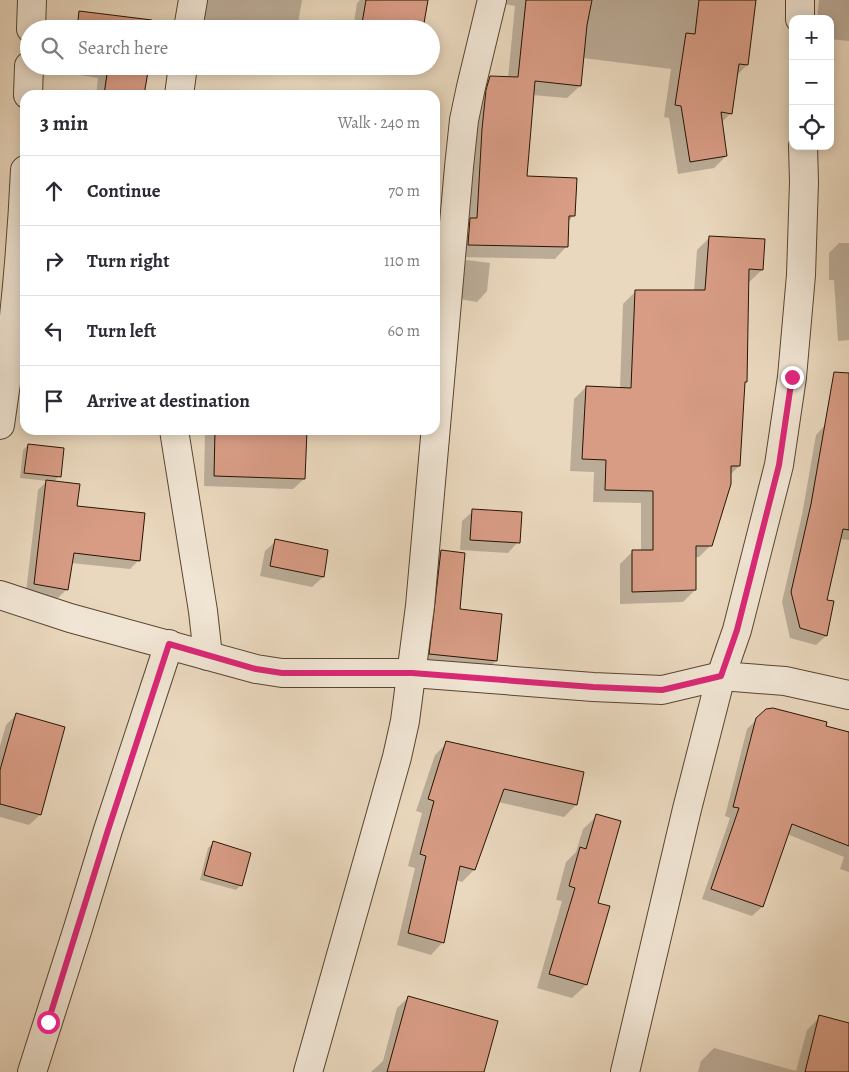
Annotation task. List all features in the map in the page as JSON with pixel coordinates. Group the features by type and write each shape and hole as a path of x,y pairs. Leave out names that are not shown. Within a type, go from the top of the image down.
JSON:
{"street":[{"path":"31,20 32,0"},
{"path":"189,20 192,0"},
{"path":"440,380 458,168 469,95 492,0"},
{"path":"800,0 800,15"},
{"path":"28,90 29,75"},
{"path":"180,90 182,75"},
{"path":"625,1072 687,809 721,676 737,630 779,465 792,377 801,276 803,150"},
{"path":"0,425 10,361 20,244"},
{"path":"175,435 203,610 208,656"},
{"path":"308,1072 398,757 412,673 435,435"},
{"path":"0,595 70,618 256,669 282,673 412,673 593,687 662,690 721,676 785,681 849,694"},
{"path":"32,1072 169,644"}],"building":[{"path":"366,0 428,0 425,20 363,20"},
{"path":"526,0 592,0 587,25 581,86 535,81 527,176 577,178 575,216 569,216 568,247 468,245 470,218 477,218 486,90 490,76 518,77"},
{"path":"699,0 756,0 748,65 739,64 732,114 721,112 727,156 690,162 681,106 675,105 686,33 695,34"},
{"path":"79,11 152,20 78,20"},
{"path":"107,75 147,75 145,90 105,90"},
{"path":"709,236 765,239 763,270 749,269 747,382 745,382 740,466 731,466 731,484 712,546 696,546 696,590 632,592 632,550 653,550 653,491 605,490 606,460 582,459 586,386 631,388 635,290 705,290"},
{"path":"834,372 849,373 849,530 843,529 827,600 834,601 827,636 800,628 791,592 811,504"},
{"path":"215,435 307,435 305,479 214,476"},
{"path":"28,444 64,448 61,477 24,473"},
{"path":"46,480 80,484 77,506 145,513 140,561 74,553 68,590 34,584"},
{"path":"472,509 522,512 520,543 470,540"},
{"path":"275,539 328,550 324,577 270,566"},
{"path":"441,550 465,553 460,609 502,614 497,661 429,654"},
{"path":"773,708 827,722 826,726 849,732 849,846 792,824 763,907 711,889 739,808 733,807 756,718 766,709"},
{"path":"16,713 65,727 41,815 0,804 0,770"},
{"path":"446,741 584,772 577,805 504,789 475,870 460,866 444,943 408,933 426,856 420,854 434,801 428,799"},
{"path":"596,814 621,821 598,903 610,906 587,985 549,974 575,888 569,886 580,847 586,849"},
{"path":"213,841 251,853 242,886 204,875"},
{"path":"408,996 498,1021 484,1072 387,1072"},
{"path":"819,1015 849,1023 849,1072 805,1072"}],"route":[{"path":"48,1022 169,644 256,669 282,673 412,673 593,687 662,690 721,676 737,630 779,465 792,377"}]}
